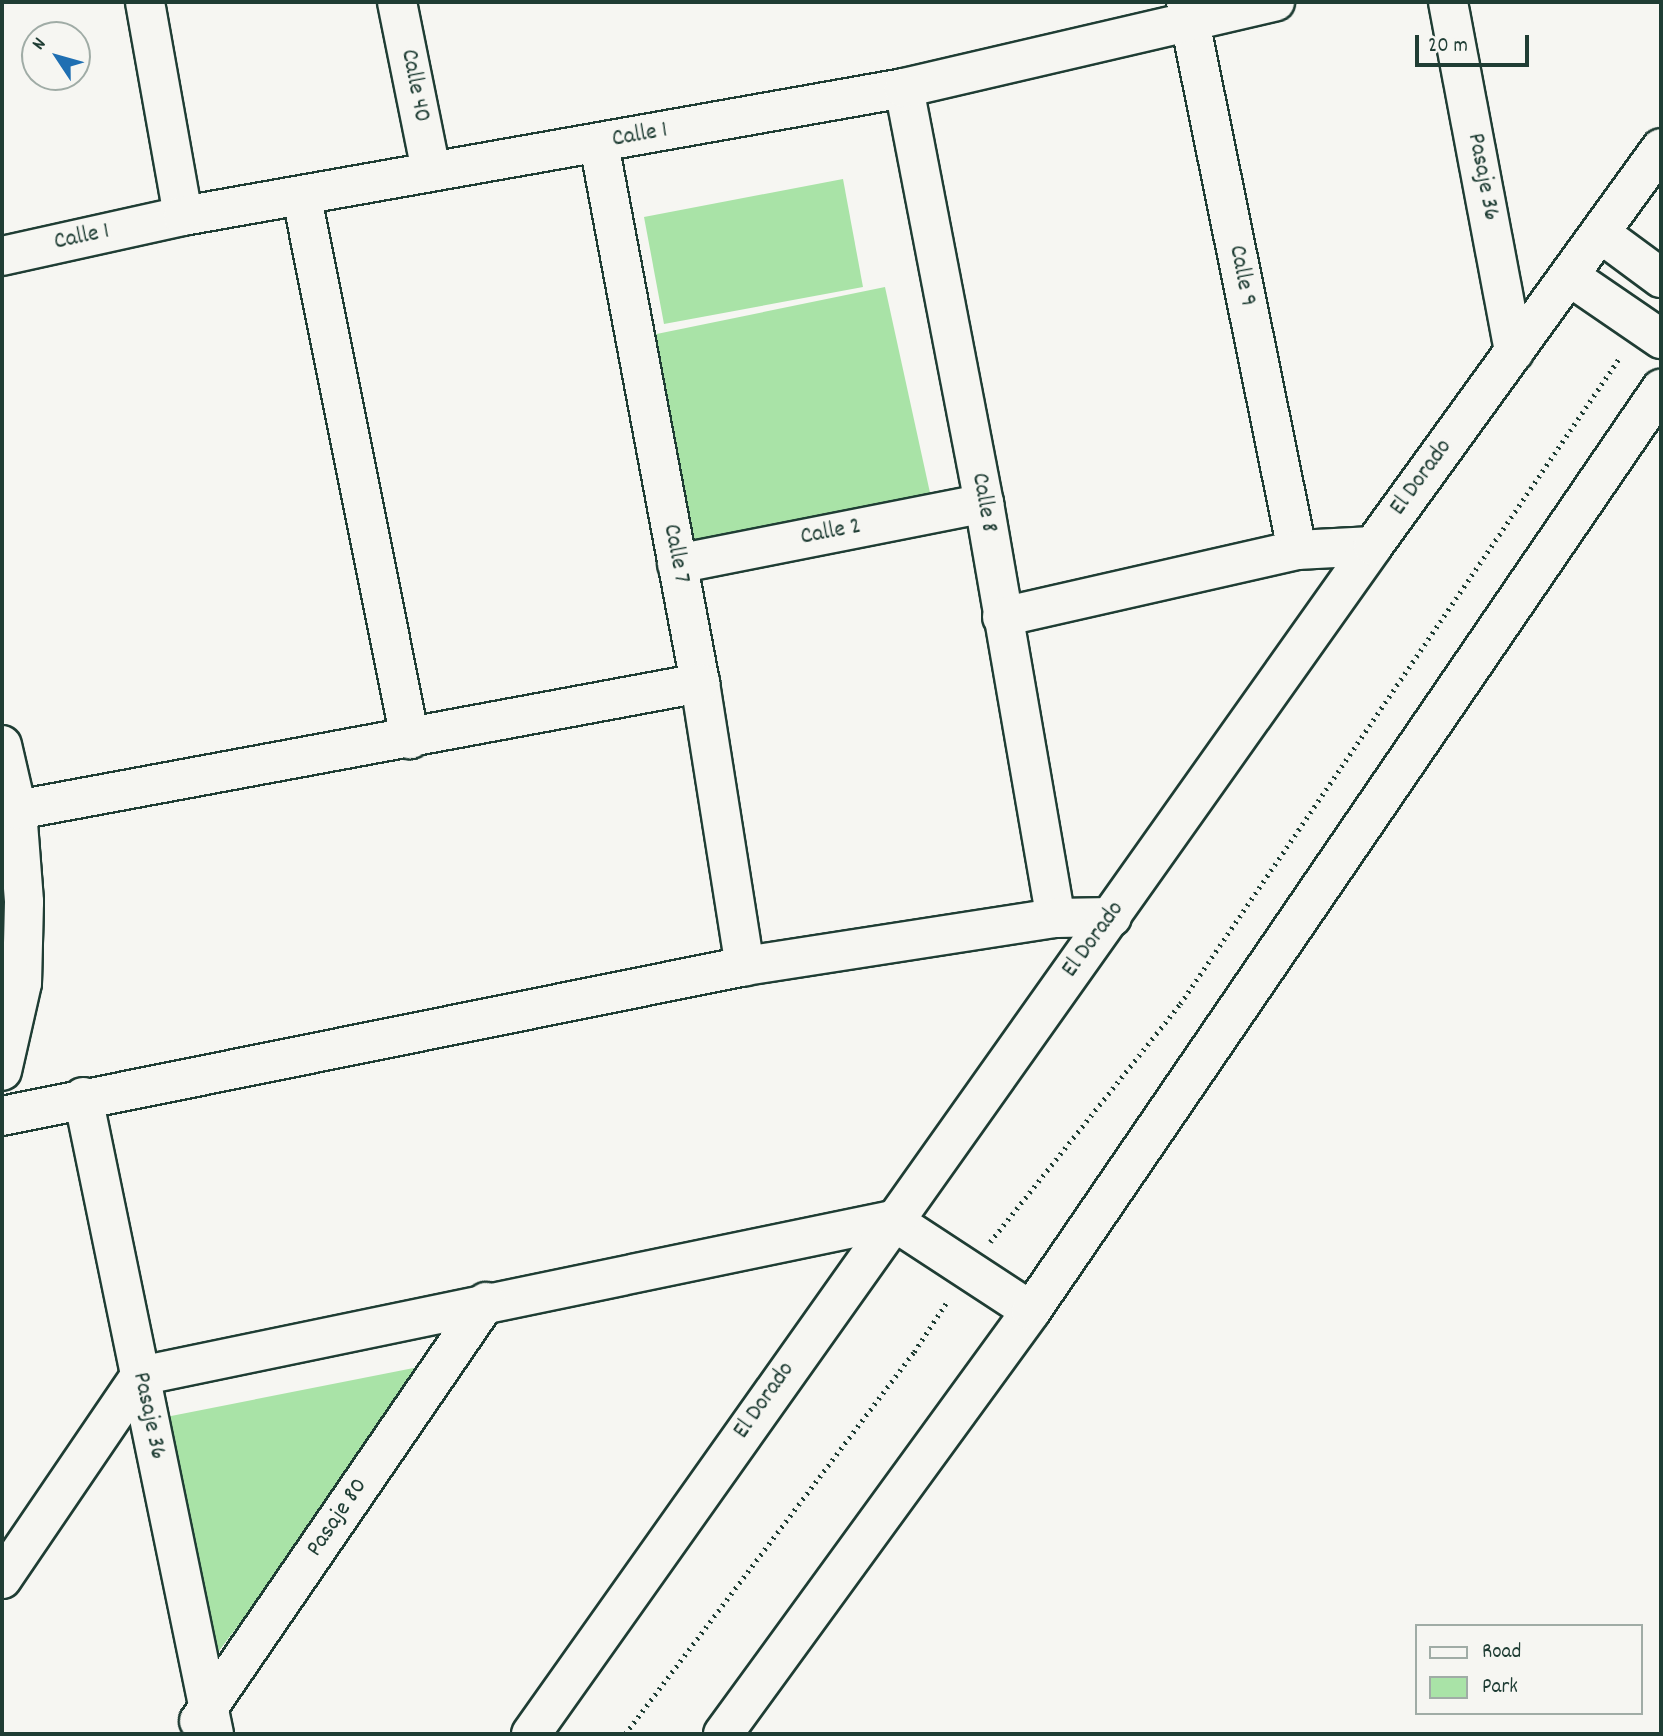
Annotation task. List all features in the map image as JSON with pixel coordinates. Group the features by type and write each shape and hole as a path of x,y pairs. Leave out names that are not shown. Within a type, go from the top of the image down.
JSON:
{"street":[{"path":"145,2 183,216"},
{"name":"Calle 40","path":"397,2 431,171"},
{"name":"Calle 1","path":"2,256 183,216 302,198 431,171 599,144 905,88 1188,11 1275,2"},
{"name":"Pasaje 36","path":"1448,2 1514,352"},
{"name":"Calle 9","path":"1188,11 1297,550"},
{"name":"Calle 8","path":"905,88 985,503 1002,617 1056,919"},
{"name":"Calle 7","path":"599,144 700,683 745,966"},
{"name":"El Dorado","path":"531,1734 892,1220 1112,917 1373,546 1661,148"},
{"path":"302,198 410,739"},
{"path":"1600,233 1661,278"},
{"path":"1569,276 1651,333"},
{"path":"723,1734 1031,1311 1661,389"},
{"name":"Calle 2","path":"677,564 985,503"},
{"path":"1002,617 1297,550 1373,546"},
{"path":"17,810 700,683"},
{"path":"2,745 17,810 24,902 22,983 2,1071"},
{"path":"2,1116 83,1097 745,966 1056,919 1112,917"},
{"name":"Pasaje 36","path":"83,1097 140,1376 204,1725"},
{"path":"2,1579 140,1376 486,1302 892,1220 966,1272 1031,1311"},
{"name":"Pasaje 80","path":"204,1725 486,1302"}],"path":[{"path":"625,1734 914,1352 966,1272 1187,994 1651,333"}],"green space":[{"path":"843,179 863,287 664,324 644,217"},
{"path":"885,287 932,502 678,556 637,338"},
{"path":"434,1364 216,1655 166,1417"}]}
